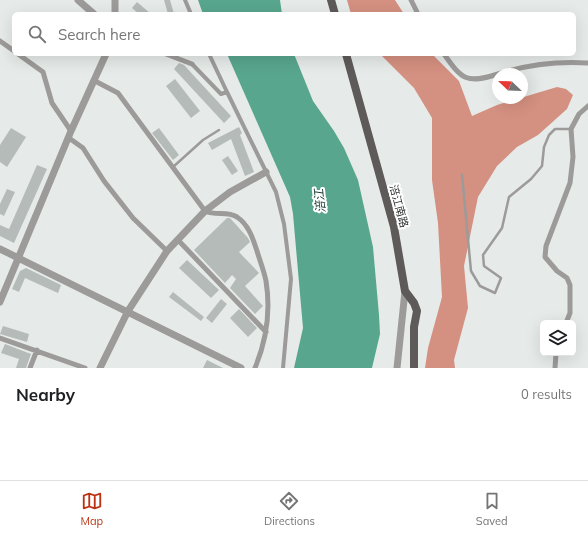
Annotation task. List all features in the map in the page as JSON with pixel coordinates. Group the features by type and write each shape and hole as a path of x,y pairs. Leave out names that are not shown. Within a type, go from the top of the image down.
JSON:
{"main road":[{"path":"331,0 334,12"},
{"name":"涪江南路","path":"347,56 394,227 405,291"},
{"path":"405,291 414,303 417,311 414,327 414,368"}],"street":[{"path":"78,0 92,12"},
{"path":"115,0 115,12"},
{"path":"185,0 190,12"},
{"path":"411,0 417,12"},
{"path":"0,41 12,50"},
{"path":"21,56 43,72 52,103 70,134 83,148 104,181 133,218 167,251"},
{"path":"0,301 19,259 70,134 105,56"},
{"path":"171,56 192,64 221,94 227,92"},
{"path":"210,56 276,192 284,224 291,280 283,368"},
{"path":"445,56 455,70 469,80 482,80 492,76"},
{"path":"518,68 564,62 588,63"},
{"path":"95,81 118,93 205,211 210,214 230,214 238,218 244,223 252,235 266,280 268,312 265,338 255,368"},
{"path":"567,320 570,313 570,285 567,278 557,271 545,257 546,246 570,183 573,157 571,129 579,114 588,106"},
{"path":"100,368 128,311 167,251 205,211 230,192 266,172"},
{"path":"178,240 266,332"},
{"path":"0,249 241,368"},
{"name":"涪江南路","path":"397,368 405,291"},
{"path":"0,338 85,368"},
{"path":"30,368 37,350"},
{"path":"555,368 556,356"}],"lane":[{"path":"462,175 470,271 480,286 495,292 501,278 484,266 483,255 502,228 509,197 531,179 542,166 544,147 549,135 555,129 571,129"},
{"path":"172,167 203,140 219,130"}],"shaded area":[{"path":"347,0 395,0 403,12 350,12"},
{"path":"382,56 434,56 459,81 472,116 500,104 528,104 528,96 557,87 566,89 573,95 567,109 538,135 517,147 497,166 478,197 464,266 468,308 454,360 455,368 425,368 428,348 442,297 438,223 432,180 432,118 414,88"}],"water":[{"path":"198,0 280,0 282,12 202,12"},
{"name":"涪江","path":"228,56 295,56 313,101 344,148 358,180 373,247 380,334 372,368 294,368 303,328 293,214 290,197"}],"building":[{"path":"164,0 170,0 173,12 167,12"},
{"path":"137,2 149,12 137,12 132,8"},
{"path":"179,63 184,65 231,116 224,123 174,69"},
{"path":"175,79 200,111 191,118 166,86"},
{"path":"239,127 242,133 240,135 254,172 245,176 231,139 212,150 208,143"},
{"path":"11,128 26,137 7,167 0,162 0,145"},
{"path":"159,128 179,155 173,160 152,133"},
{"path":"228,156 238,171 232,175 222,160"},
{"path":"37,165 47,169 14,243 0,236 0,225 9,229"},
{"path":"7,189 15,192 4,216 0,214 0,204"},
{"path":"227,218 230,218 250,242 239,252 259,273 245,286 263,306 255,314 230,288 236,279 232,275 225,283 194,250"},
{"path":"187,260 219,290 211,298 179,268"},
{"path":"26,268 61,285 58,293 25,278 19,292 12,289 20,271"},
{"path":"173,292 204,317 201,321 169,297"},
{"path":"221,299 227,304 212,323 206,318"},
{"path":"239,309 257,328 248,337 230,318"},
{"path":"3,326 29,334 27,342 0,334"},
{"path":"5,344 31,354 26,368 16,368 19,359 1,353"},
{"path":"207,360 223,368 203,368"}]}
